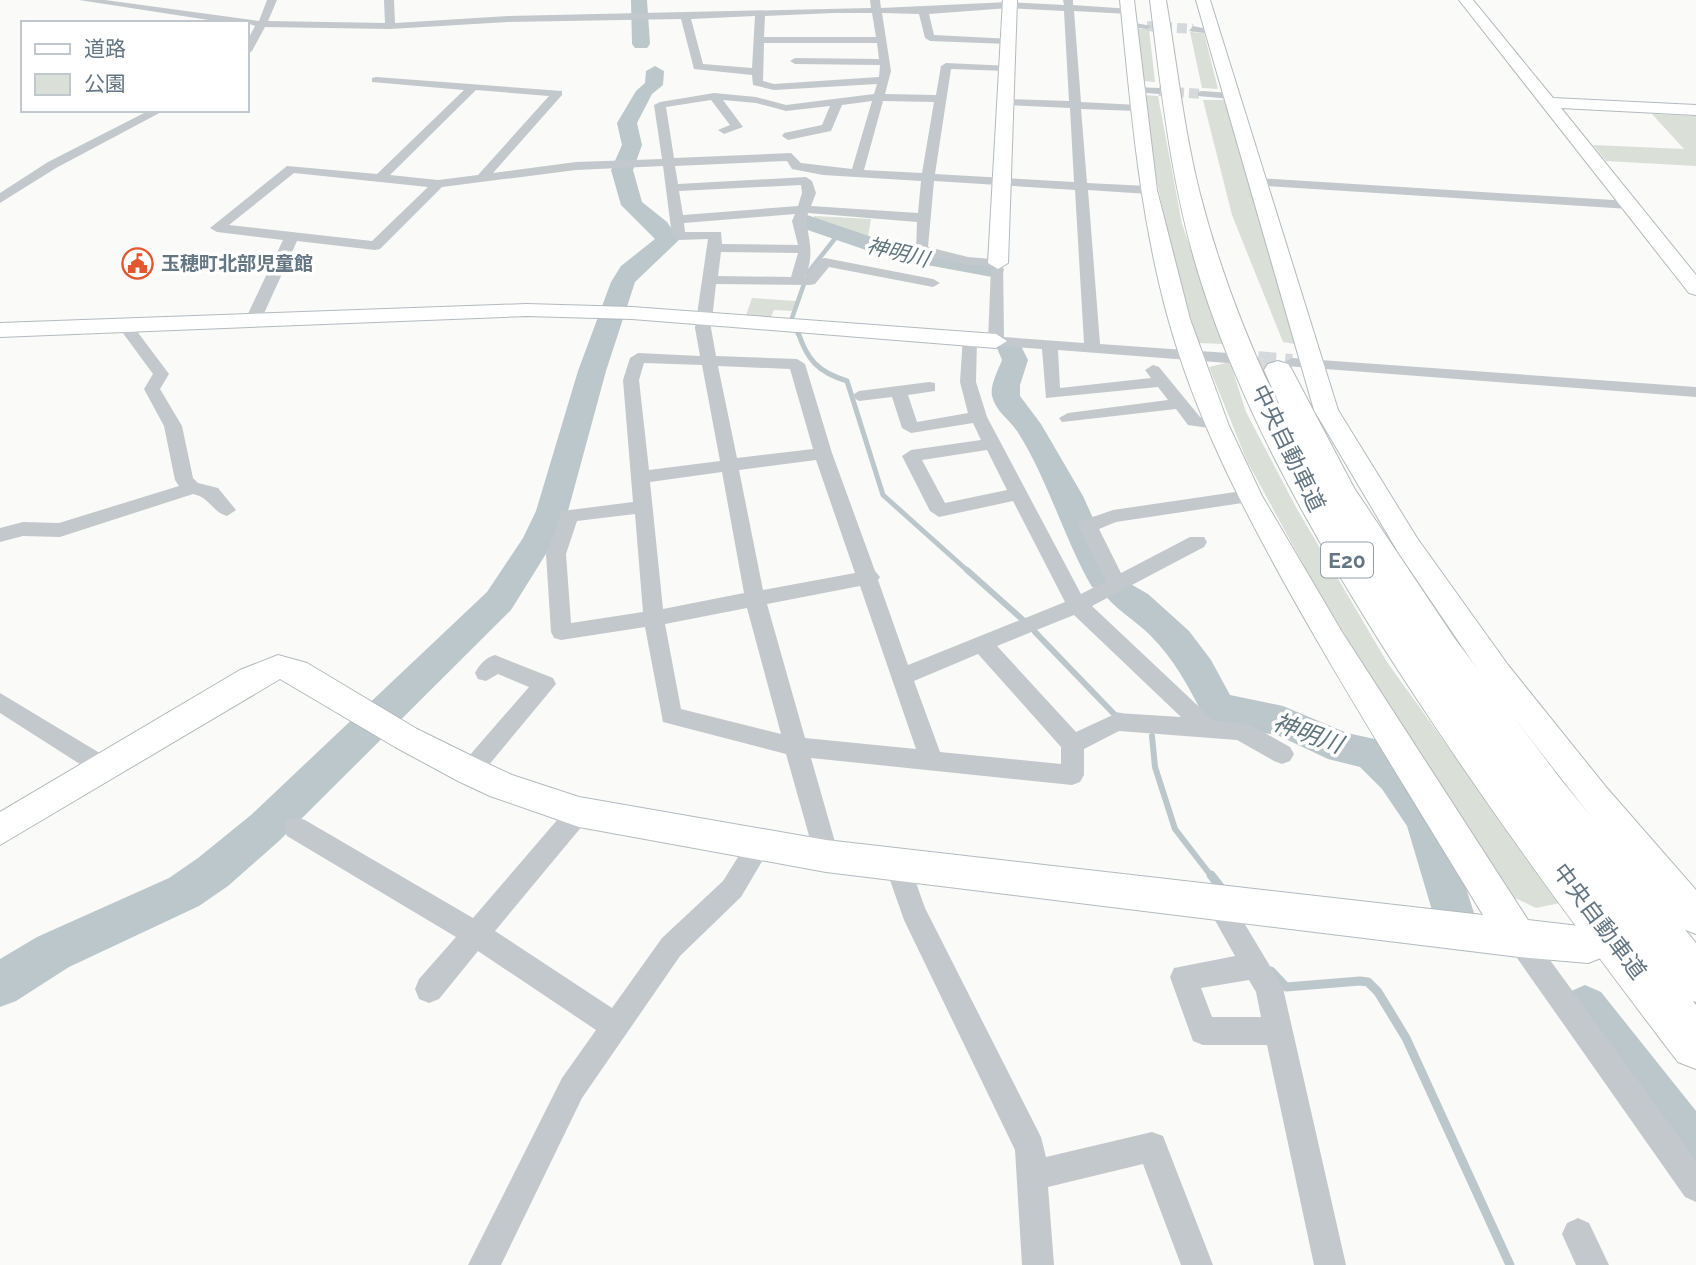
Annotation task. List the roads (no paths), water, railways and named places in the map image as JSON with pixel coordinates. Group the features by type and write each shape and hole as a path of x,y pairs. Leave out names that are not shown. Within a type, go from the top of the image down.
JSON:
{"highway":[{"name":"中央自動車道","path":"1174,0 1197,131 1219,219 1257,324 1322,463 1448,660 1535,779 1696,979"},
{"name":"中央自動車道","path":"1138,12 1176,128 1195,220 1230,322 1293,465 1347,561 1424,680 1605,930 1696,1044"}],"street":[{"path":"84,0 156,4 244,21"},
{"path":"248,49 260,24 268,18 272,0"},
{"path":"389,0 390,26"},
{"path":"699,14 704,0"},
{"path":"1203,0 1203,30 1231,96 1257,182 1301,363 1326,410 1357,466 1457,622 1598,806 1696,917"},
{"path":"1466,0 1696,289"},
{"path":"248,22 390,26 507,14 685,15 876,5 923,11 1009,3 1068,4 1138,12 1148,190 1179,319 1217,426 1249,496 1331,640 1519,939 1696,1186"},
{"path":"996,341 1009,3"},
{"path":"1068,4 1091,348"},
{"path":"857,173 883,80 885,62 876,5"},
{"path":"923,11 930,38 1007,55"},
{"path":"760,12 757,83 774,87 883,80"},
{"path":"685,15 698,67 757,72"},
{"path":"759,40 882,40"},
{"path":"968,54 1007,55"},
{"path":"998,263 968,261 921,250 928,177 949,65 1007,55"},
{"path":"795,61 885,62"},
{"path":"376,80 558,93 480,180"},
{"path":"380,178 473,87"},
{"path":"1202,94 1231,96"},
{"path":"826,856 755,599 703,328 716,234 679,236 660,105 714,96 756,100 786,108 878,97 941,99"},
{"path":"714,96 737,127 724,130"},
{"path":"1005,102 1074,105 1144,96"},
{"path":"789,136 827,128 836,102"},
{"path":"1548,103 1696,110"},
{"path":"0,199 28,179 155,112"},
{"path":"438,184 375,246 216,228 291,169 438,184 576,166 791,158 796,166 857,173 1148,190"},
{"path":"0,188 28,179"},
{"path":"671,188 806,181 809,193 799,221 806,230 802,272 795,281"},
{"path":"1257,182 1629,205"},
{"path":"675,220 804,209 924,218"},
{"path":"253,320 292,236"},
{"path":"714,248 804,249"},
{"path":"710,280 810,281 825,262 933,283"},
{"path":"0,330 526,310 706,318 1228,358"},
{"path":"125,325 160,374 152,389 173,426 184,480 192,488"},
{"path":"969,339 968,382 978,417 1077,605 1207,728"},
{"path":"1050,345 1052,394 1162,382"},
{"path":"1139,352 1177,404 1194,421 1217,426"},
{"path":"932,762 870,577 823,453 797,363 638,358 631,380 654,618 671,716 796,747 932,762 1072,775 1073,744 983,645"},
{"path":"1301,363 1696,392"},
{"path":"859,397 929,387"},
{"path":"898,391 911,428 978,417"},
{"path":"1068,418 1177,404"},
{"path":"992,444 911,456 939,511 1018,494"},
{"path":"640,477 823,453"},
{"path":"0,535 23,529 60,530 192,488 211,492 227,510"},
{"path":"1117,584 1088,526 1112,516 1249,496"},
{"path":"643,507 569,516 556,554 561,632 654,618 870,577"},
{"path":"903,676 1077,605 1197,542"},
{"path":"470,771 545,684 495,663 486,673"},
{"path":"0,830 251,679 278,667 296,671 407,738 470,771 502,786 579,812 826,856 1216,899 1519,939 1588,945"},
{"path":"0,702 105,768"},
{"path":"1073,744 1116,722 1241,732 1282,754"},
{"path":"429,989 579,812"},
{"path":"296,828 474,933 614,1026"},
{"path":"484,1265 572,1088 671,947 732,889 759,846"},
{"path":"897,863 913,911 1030,1148 1038,1265"},
{"path":"1216,899 1269,988 1330,1265"},
{"path":"1255,966 1184,977 1203,1031 1278,1031"},
{"path":"1032,1177 1152,1147 1197,1265"},
{"path":"1578,1234 1593,1265"}],"waterway":[{"path":"639,0 641,44"},
{"path":"0,985 53,952 184,892 213,872 265,828 499,601 538,541 552,511 592,371 623,282 630,271 667,240 659,227 632,205 622,170 632,145 627,123 645,91 654,85 655,71"},
{"name":"神明川","path":"807,222 897,254 992,270"},
{"path":"807,274 837,236"},
{"path":"792,318 804,284"},
{"path":"797,330 798,334"},
{"path":"798,332 805,350 815,364 847,381 883,495 969,572"},
{"name":"神明川","path":"1010,348 1015,360 1006,385 1006,396 1013,411 1027,424 1068,496 1078,525 1104,579"},
{"path":"967,570 1023,620"},
{"name":"神明川","path":"1119,590 1177,640 1198,670 1217,706 1237,714 1283,721 1342,748 1370,752 1396,777 1426,820 1452,913"},
{"path":"1035,632 1115,715 1121,716"},
{"path":"1152,736 1155,767 1175,829 1212,877"},
{"path":"1211,875 1222,889"},
{"path":"1271,971 1286,987 1360,981 1368,982 1378,992 1406,1038 1510,1265"},
{"name":"神明川","path":"1585,1008 1696,1152"}],"tunnel":[{"path":"1147,26 1193,29"},
{"path":"1159,91 1202,94"},
{"path":"1231,358 1292,363"}],"place":[{"name":"玉穂町北部児童館","path":"138,263"}]}
